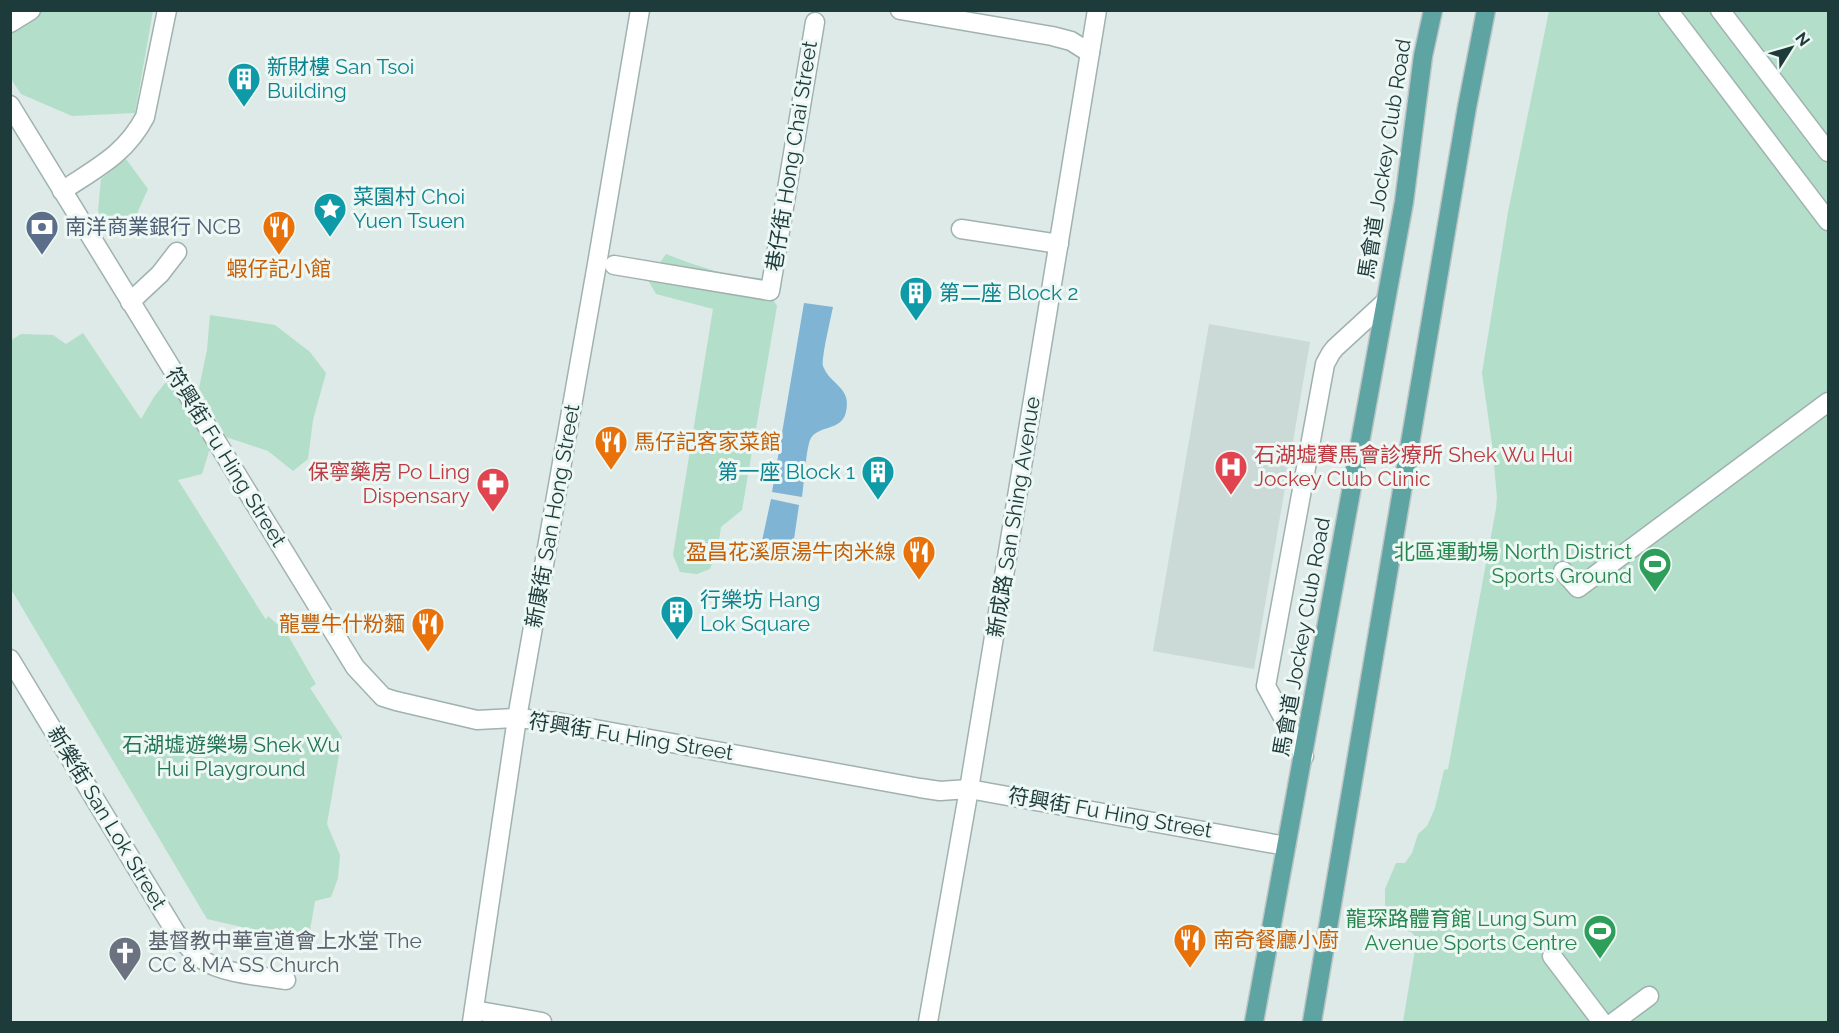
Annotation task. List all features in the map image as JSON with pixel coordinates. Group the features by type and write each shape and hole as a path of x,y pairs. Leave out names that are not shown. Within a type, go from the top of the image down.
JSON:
{"main road":[{"name":"馬會道 Jockey Club Road","path":"1254,1023 1404,202 1423,56 1433,10"},
{"path":"1312,1023 1467,107 1486,10"}],"street":[{"path":"10,23 31,10"},
{"path":"62,191 120,152 137,133 145,117 167,10"},
{"name":"新康街 San Hong Street","path":"473,1016 517,718 640,10"},
{"path":"900,10 1052,36 1071,41 1090,52"},
{"name":"新成路 San Shing Avenue","path":"928,1023 969,789 1097,10"},
{"path":"1668,10 1828,221"},
{"path":"1720,10 1828,152"},
{"name":"巷仔街 Hong Chai Street","path":"614,265 770,291 815,22"},
{"name":"符興街 Fu Hing Street","path":"10,105 355,667 383,697 477,720 517,718 556,722 940,791 969,789 1286,846"},
{"path":"961,229 1059,244"},
{"path":"130,302 160,274 177,252"},
{"path":"1304,756 1266,686 1325,364 1335,348 1385,302"},
{"path":"1563,571 1578,588 1828,402"},
{"name":"新樂街 San Lok Street","path":"10,659 176,933 192,951 219,968 286,980"},
{"path":"1552,956 1602,1023"},
{"path":"1614,1023 1649,996"},
{"path":"473,1016 542,1023"}],"shaded area":[{"name":"石湖墟賽馬會診療所 Shek Wu Hui Jockey Club Clinic","path":"1209,324 1310,342 1254,669 1153,651"}],"green space":[{"path":"10,11 153,11 135,113 72,116 21,94 11,79"},
{"name":"北區運動場 North District Sports Ground","path":"1549,11 1828,11 1828,1022 1403,1022 1417,938 1411,932 1402,930 1397,918 1385,905 1385,889 1396,863 1405,863 1412,853 1418,834 1427,826 1435,808 1444,770 1448,769 1496,509 1492,444 1482,373 1508,212"},
{"path":"126,159 148,189 138,211 138,226 107,227 98,211 101,179"},
{"path":"666,254 724,273 760,278 777,306 742,510 721,527 718,547 710,569 697,574 680,572 673,555 713,309 656,294 648,280"},
{"path":"210,315 275,325 310,352 326,373 313,420 308,459 293,471 268,451 226,437 199,388 207,350"},
{"name":"石湖墟遊樂場 Shek Wu Hui Playground","path":"83,333 141,419 165,383 189,387 215,432 202,474 178,480 266,620 268,616 286,632 316,684 310,688 342,737 327,824 340,855 338,878 331,897 315,901 308,942 207,919 11,589 10,341 21,334 53,335 66,344"}],"water":[{"path":"804,303 833,307 823,366 830,378 843,391 847,404 844,418 840,422 819,431 809,442 802,497 772,492"},
{"path":"771,499 799,505 793,546 786,553 770,553 762,541"}],"place":[{"name":"新財樓 San Tsoi Building","path":"244,108"},
{"name":"菜園村 Choi Yuen Tsuen","path":"330,238"},
{"name":"南洋商業銀行 NCB","path":"42,256"},
{"name":"蝦仔記小館","path":"279,256"},
{"name":"第二座 Block 2","path":"916,322"},
{"name":"馬仔記客家菜館","path":"611,471"},
{"name":"石湖墟賽馬會診療所 Shek Wu Hui Jockey Club Clinic","path":"1231,496"},
{"name":"第一座 Block 1","path":"878,501"},
{"name":"保寧藥房 Po Ling Dispensary","path":"493,513"},
{"name":"盈昌花溪原湯牛肉米線","path":"919,581"},
{"name":"北區運動場 North District Sports Ground","path":"1655,593"},
{"name":"行樂坊 Hang Lok Square","path":"677,641"},
{"name":"龍豐牛什粉麵","path":"428,653"},
{"name":"龍琛路體育館 Lung Sum Avenue Sports Centre","path":"1600,960"},
{"name":"南奇餐廳小廚","path":"1190,969"},
{"name":"基督教中華宣道會上水堂 The CC & MA SS Church","path":"125,982"}]}
